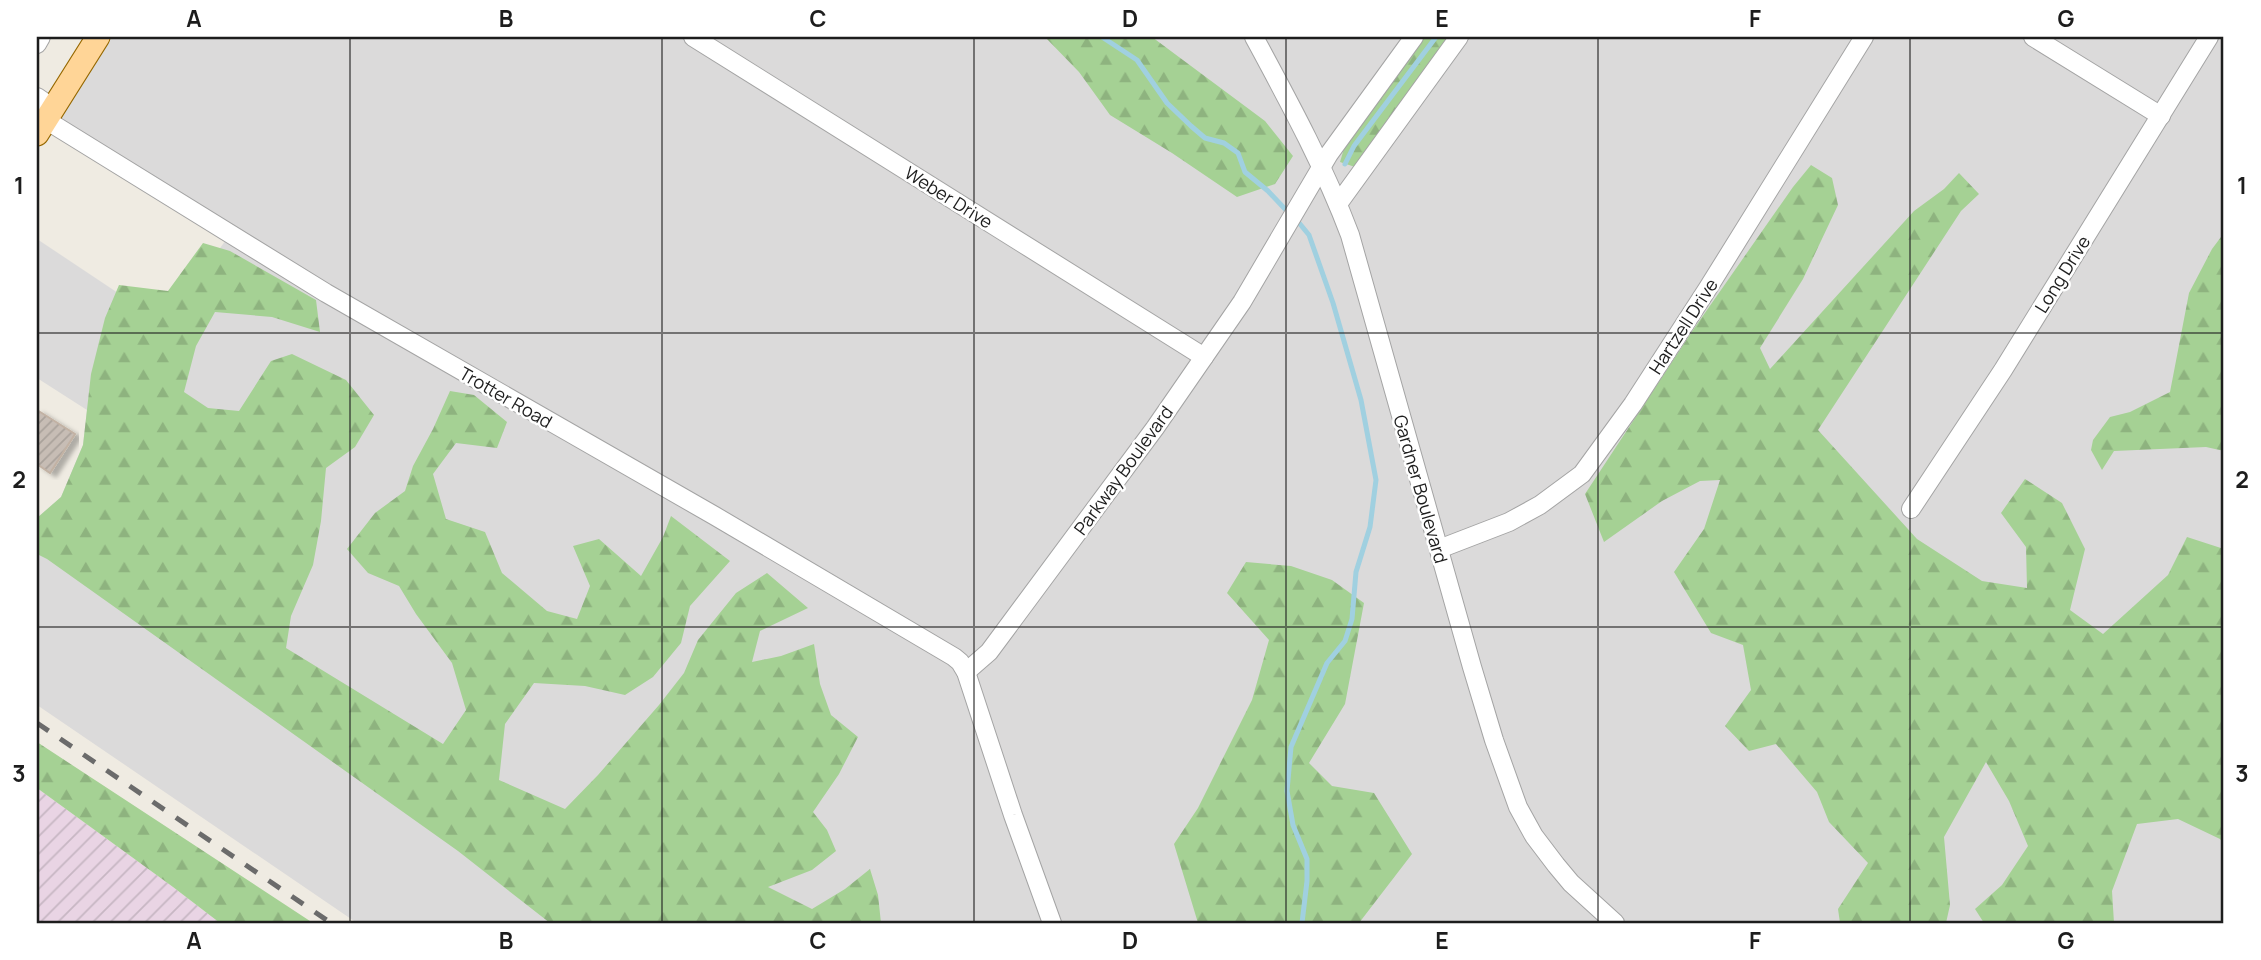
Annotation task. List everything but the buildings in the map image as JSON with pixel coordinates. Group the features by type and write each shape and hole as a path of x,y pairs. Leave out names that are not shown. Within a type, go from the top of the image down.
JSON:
{"main road":[{"path":"43,115 98,37"}],"street":[{"path":"37,44 41,37"},
{"name":"Weber Drive","path":"693,37 1204,357"},
{"name":"Gardner Boulevard","path":"1254,37 1322,167 1350,235 1494,740 1518,807 1534,836 1571,883 1615,923"},
{"name":"Parkway Boulevard","path":"966,673 989,652 1155,428 1241,302 1322,167 1413,37"},
{"path":"1338,204 1459,37"},
{"name":"Hartzell Drive","path":"1439,549 1509,522 1540,505 1582,474 1633,404 1701,299 1864,37"},
{"path":"2033,37 2161,116"},
{"name":"Long Drive","path":"1911,509 2003,370 2209,37"},
{"name":"Trotter Road","path":"43,115 326,293 715,516 942,650 960,662 966,673"},
{"path":"966,673 1052,923"}],"shaded area":[{"path":"98,37 2224,37 2224,923 357,923 37,705 37,518 61,497 83,445 87,410 37,378 37,239 166,325 230,234 46,120"},
{"path":"37,788 173,887 220,923 37,923"}],"green space":[{"path":"1045,37 1152,37 1265,121 1293,156 1275,184 1237,197 1110,115 1079,72"},
{"path":"1423,37 1452,37 1355,167 1340,162 1345,145"},
{"path":"1811,165 1832,178 1838,205 1803,279 1760,348 1770,369 1914,211 1944,189 1959,173 1979,194 1961,211 1818,430 1917,539 1982,581 2027,588 2026,547 2001,513 2025,479 2062,503 2085,549 2070,610 2103,634 2168,575 2187,537 2224,549 2224,844 2220,839 2178,819 2137,824 2112,891 2114,923 1984,923 1975,909 2002,885 2028,846 2009,801 1986,762 1944,837 1950,905 1946,923 1840,923 1838,909 1868,863 1829,822 1817,792 1776,744 1749,751 1725,726 1751,690 1743,645 1711,633 1674,572 1704,529 1720,480 1700,481 1662,501 1604,542 1585,494 1693,330"},
{"path":"2224,233 2224,451 2206,447 2114,451 2102,470 2091,450 2093,440 2110,417 2130,412 2170,392 2189,293 2212,249"},
{"path":"203,243 230,251 316,300 320,332 272,317 215,312 196,346 184,392 208,408 239,411 271,361 292,354 346,380 374,415 355,447 326,468 313,565 291,616 286,648 443,744 466,710 452,663 399,586 368,573 347,549 375,513 405,491 413,466 450,391 474,395 507,422 497,448 456,443 433,474 446,519 485,532 502,573 547,611 577,619 590,586 573,546 599,539 641,576 663,537 671,516 730,561 690,606 681,643 653,677 625,695 585,686 534,683 505,724 499,780 565,809 659,705 684,673 698,640 736,593 767,573 808,608 760,631 752,662 781,656 814,644 820,684 831,715 858,737 839,774 813,812 827,830 836,851 812,870 768,887 812,909 845,889 870,869 878,895 881,923 550,923 458,851 37,554 37,518 61,497 83,445 91,374 105,318 119,285 168,291"},
{"path":"1246,562 1291,566 1332,580 1364,603 1345,704 1309,763 1332,786 1374,793 1412,854 1359,923 1198,923 1174,844 1198,808 1252,700 1269,640 1227,593"},
{"path":"37,742 313,923 220,923 37,788"}],"waterway":[{"path":"1102,37 1137,60 1167,103 1205,138 1224,143 1238,153 1245,172 1285,209"},
{"path":"1345,164 1354,146 1436,37"},
{"path":"1300,224 1309,235 1333,303 1361,400 1376,480 1370,527 1356,572 1352,619 1345,641 1327,663 1291,747 1287,791 1293,825 1307,859 1302,923"}],"railway":[{"path":"37,723 331,923"}]}
